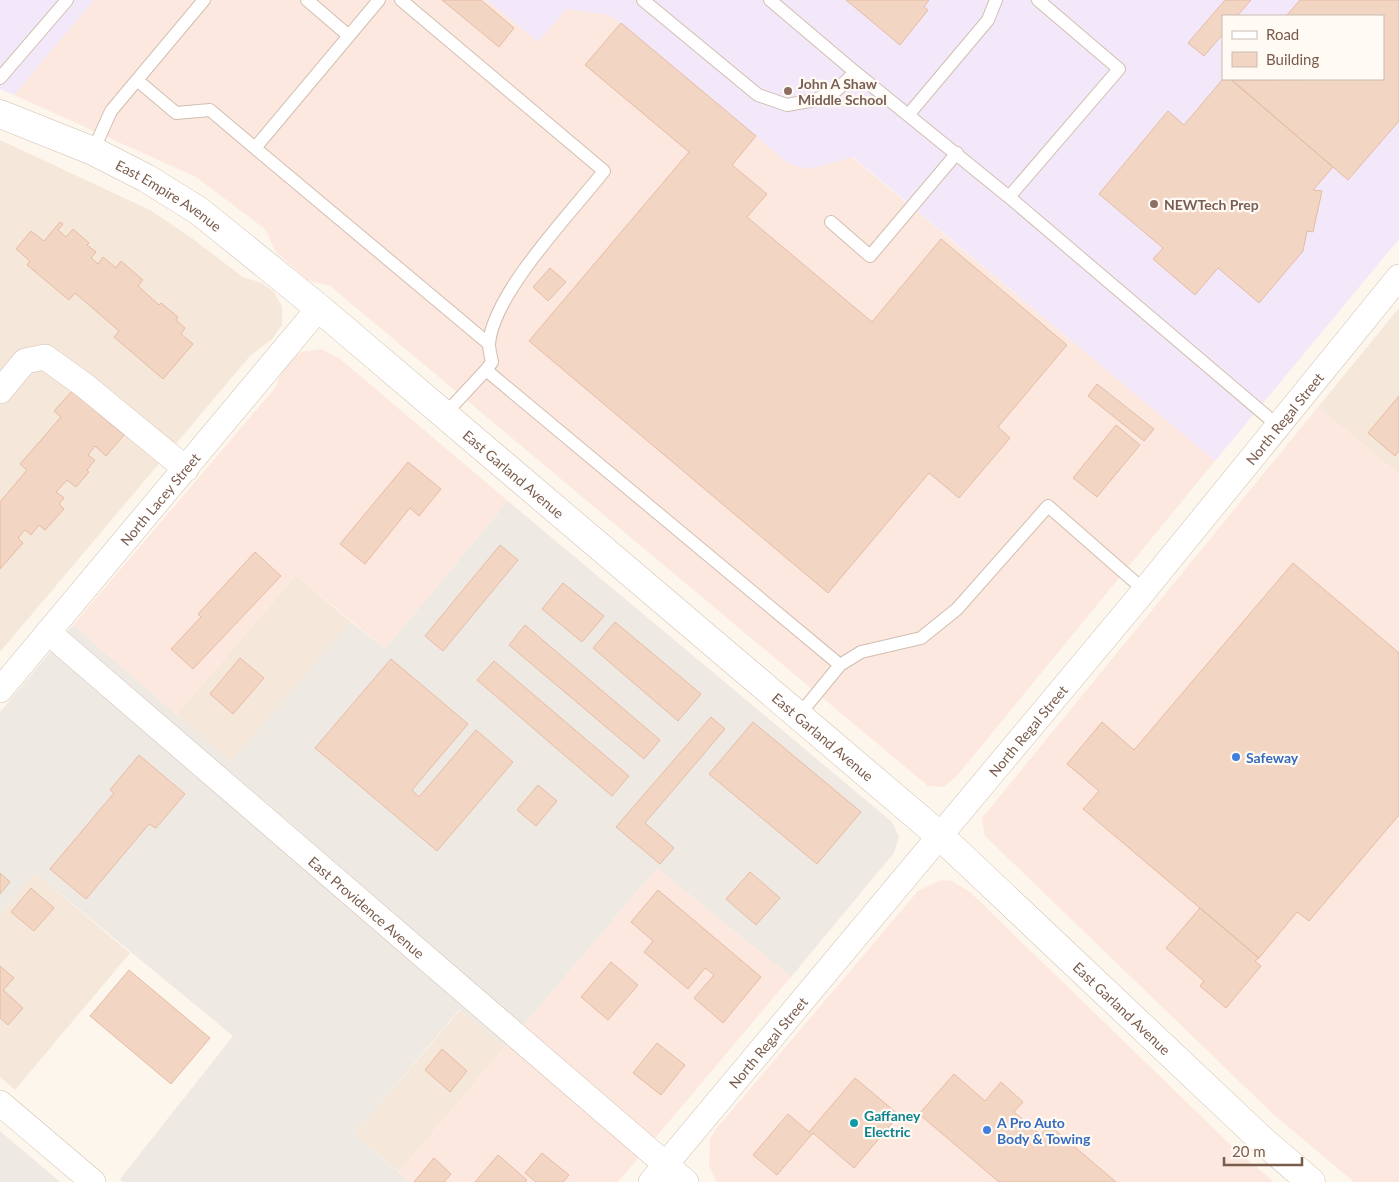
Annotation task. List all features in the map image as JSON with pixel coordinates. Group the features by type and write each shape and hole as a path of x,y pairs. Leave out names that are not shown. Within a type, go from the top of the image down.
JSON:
{"street":[{"name":"East Empire Avenue","path":"0,114 93,151 146,178 199,211 319,308"},
{"name":"North Regal Street","path":"658,1173 1144,590 1399,277"},
{"name":"East Garland Avenue","path":"319,308 939,834 1249,1128 1311,1182"},
{"name":"North Lacey Street","path":"0,690 319,308"},
{"path":"0,391 25,361 45,357 84,385 186,469"},
{"name":"East Providence Avenue","path":"48,632 658,1173 686,1182"},
{"path":"0,1103 93,1182"}],"lane":[{"path":"0,78 67,0"},
{"path":"93,151 111,110 204,0"},
{"path":"307,0 349,36"},
{"path":"255,148 379,0"},
{"path":"401,0 604,171 512,284 494,324 489,344 492,362 445,414"},
{"path":"643,0 758,95 787,105 815,100 837,90 856,72"},
{"path":"770,0 1009,197 1277,425"},
{"path":"909,114 988,20 996,0"},
{"path":"1009,197 1119,69 1038,0"},
{"path":"137,80 176,112 210,110 489,344"},
{"path":"831,222 870,256 957,154"},
{"path":"486,370 840,664"},
{"path":"799,715 840,664 861,652 921,638 957,609 1048,506 1144,590"}],"shaded area":[{"path":"0,0 94,0 14,95 0,89"},
{"path":"94,0 487,0 538,42 566,9 610,15 789,164 809,169 852,157 1215,461 956,777 943,787 928,786 330,286 308,280 276,252 265,229 196,177 14,95"},
{"name":"NEWTech Prep","path":"487,0 1399,0 1399,239 1215,461 853,157 809,169 789,164 610,15 567,9 538,42"},
{"path":"0,140 150,210 193,239 243,277 262,283 274,292 282,307 282,325 272,339 250,356 0,652"},
{"path":"1399,308 1399,474 1318,407"},
{"path":"321,349 339,358 508,501 385,649 296,575 176,715 73,625 275,388 284,366 301,352"},
{"path":"1318,407 1399,474 1399,1182 1354,1182 1274,1115 985,836 982,818"},
{"path":"508,501 892,822 899,837 894,853 791,977 657,868 505,1047 460,1009 354,1134 410,1182 123,1182 120,1179 233,1036 35,873 0,914 0,712 73,625 231,762 351,622 385,649"},
{"path":"296,575 351,622 231,763 176,715"},
{"path":"657,868 791,977 618,1182 410,1182 399,1172"},
{"path":"35,873 130,953 15,1090 0,1077 0,914"},
{"path":"941,880 952,881 970,892 1238,1152 1274,1182 717,1182 709,1166 710,1139 716,1129 918,891"},
{"path":"461,1009 505,1047 399,1172 354,1134"},
{"path":"0,1131 60,1182 0,1182"}],"building":[{"path":"442,0 481,0 514,28 499,47"},
{"path":"846,0 929,0 924,7 928,10 900,45"},
{"path":"1225,0 1251,0 1238,15 1222,15 1222,35 1204,56 1188,43"},
{"path":"1300,0 1399,0 1399,121 1348,180 1232,80 1384,80 1384,15 1287,15"},
{"path":"621,23 756,136 732,165 767,194 747,217 872,322 941,239 1067,345 998,427 1010,438 959,498 929,473 828,593 529,341 689,152 585,65"},
{"path":"1222,80 1231,80 1333,167 1313,190 1322,191 1313,232 1307,231 1303,251 1259,303 1218,268 1195,295 1153,259 1163,248 1099,194 1168,111 1184,125"},
{"path":"60,222 63,224 58,230 66,237 73,229 89,243 87,245 96,252 91,258 98,264 103,257 116,268 121,261 143,280 138,286 159,305 161,303 178,317 176,320 185,328 181,334 193,344 163,379 114,337 119,331 75,293 69,300 27,265 30,261 16,249 31,231 44,241"},
{"path":"550,268 566,282 548,301 533,287"},
{"path":"1097,384 1154,429 1144,441 1088,396"},
{"path":"72,391 124,435 106,456 95,446 88,455 95,460 87,470 89,472 76,487 67,480 56,492 64,498 59,504 64,509 45,530 39,525 31,535 25,530 18,538 23,543 0,569 0,502 27,470 20,464 61,417 54,411"},
{"path":"1399,396 1399,451 1395,456 1368,433"},
{"path":"1116,425 1140,445 1097,497 1073,478"},
{"path":"408,462 441,489 419,516 410,508 365,564 340,544"},
{"path":"500,545 518,560 443,651 425,636"},
{"path":"255,552 281,576 193,669 171,649 201,617 198,614"},
{"name":"Safeway","path":"1293,563 1399,653 1399,815 1309,921 1297,912 1259,958 1083,809 1099,791 1067,764 1102,722 1134,750"},
{"path":"563,583 604,616 582,642 542,609"},
{"path":"615,622 701,694 678,721 593,648"},
{"path":"525,625 660,740 644,759 509,645"},
{"path":"240,658 264,678 233,714 210,694"},
{"path":"391,659 468,724 412,790 419,797 476,730 513,762 437,851 315,748"},
{"path":"494,661 629,776 612,796 477,680"},
{"path":"711,717 725,729 645,823 674,848 660,864 616,827"},
{"path":"753,722 861,812 817,864 709,774"},
{"path":"139,755 185,794 156,828 149,824 86,899 50,869 114,793 110,790"},
{"path":"538,785 557,801 536,826 517,810"},
{"path":"750,872 780,898 756,925 726,899"},
{"path":"0,873 10,882 0,894"},
{"path":"31,888 54,908 34,931 11,912"},
{"path":"658,890 761,977 723,1023 694,998 714,975 705,968 688,989 644,952 653,941 631,922"},
{"path":"1200,908 1259,958 1255,961 1261,966 1226,1008 1200,986 1204,981 1166,948"},
{"path":"611,962 638,985 608,1020 581,997"},
{"path":"0,966 14,978 3,990 23,1008 8,1025 0,1018"},
{"path":"129,970 210,1038 171,1084 90,1016"},
{"path":"657,1043 685,1065 661,1095 633,1073"},
{"path":"442,1049 467,1071 450,1092 425,1070"},
{"name":"A Pro Auto Body & Towing","path":"954,1074 985,1101 1001,1082 1023,1102 1014,1112 1041,1135 1049,1125 1116,1182 999,1182 919,1114"},
{"name":"Gaffaney Electric","path":"855,1078 899,1115 854,1168 813,1133 777,1175 753,1155 788,1114 809,1132"},
{"path":"542,1153 569,1175 563,1182 536,1182 525,1173"},
{"path":"498,1155 527,1180 525,1182 475,1182"},
{"path":"434,1158 451,1174 444,1182 414,1182"}],"place":[{"name":"John A Shaw Middle School","path":"788,91"},
{"name":"NEWTech Prep","path":"1154,204"},
{"name":"Safeway","path":"1236,757"},
{"name":"Gaffaney Electric","path":"854,1123"},
{"name":"A Pro Auto Body & Towing","path":"987,1130"}]}
